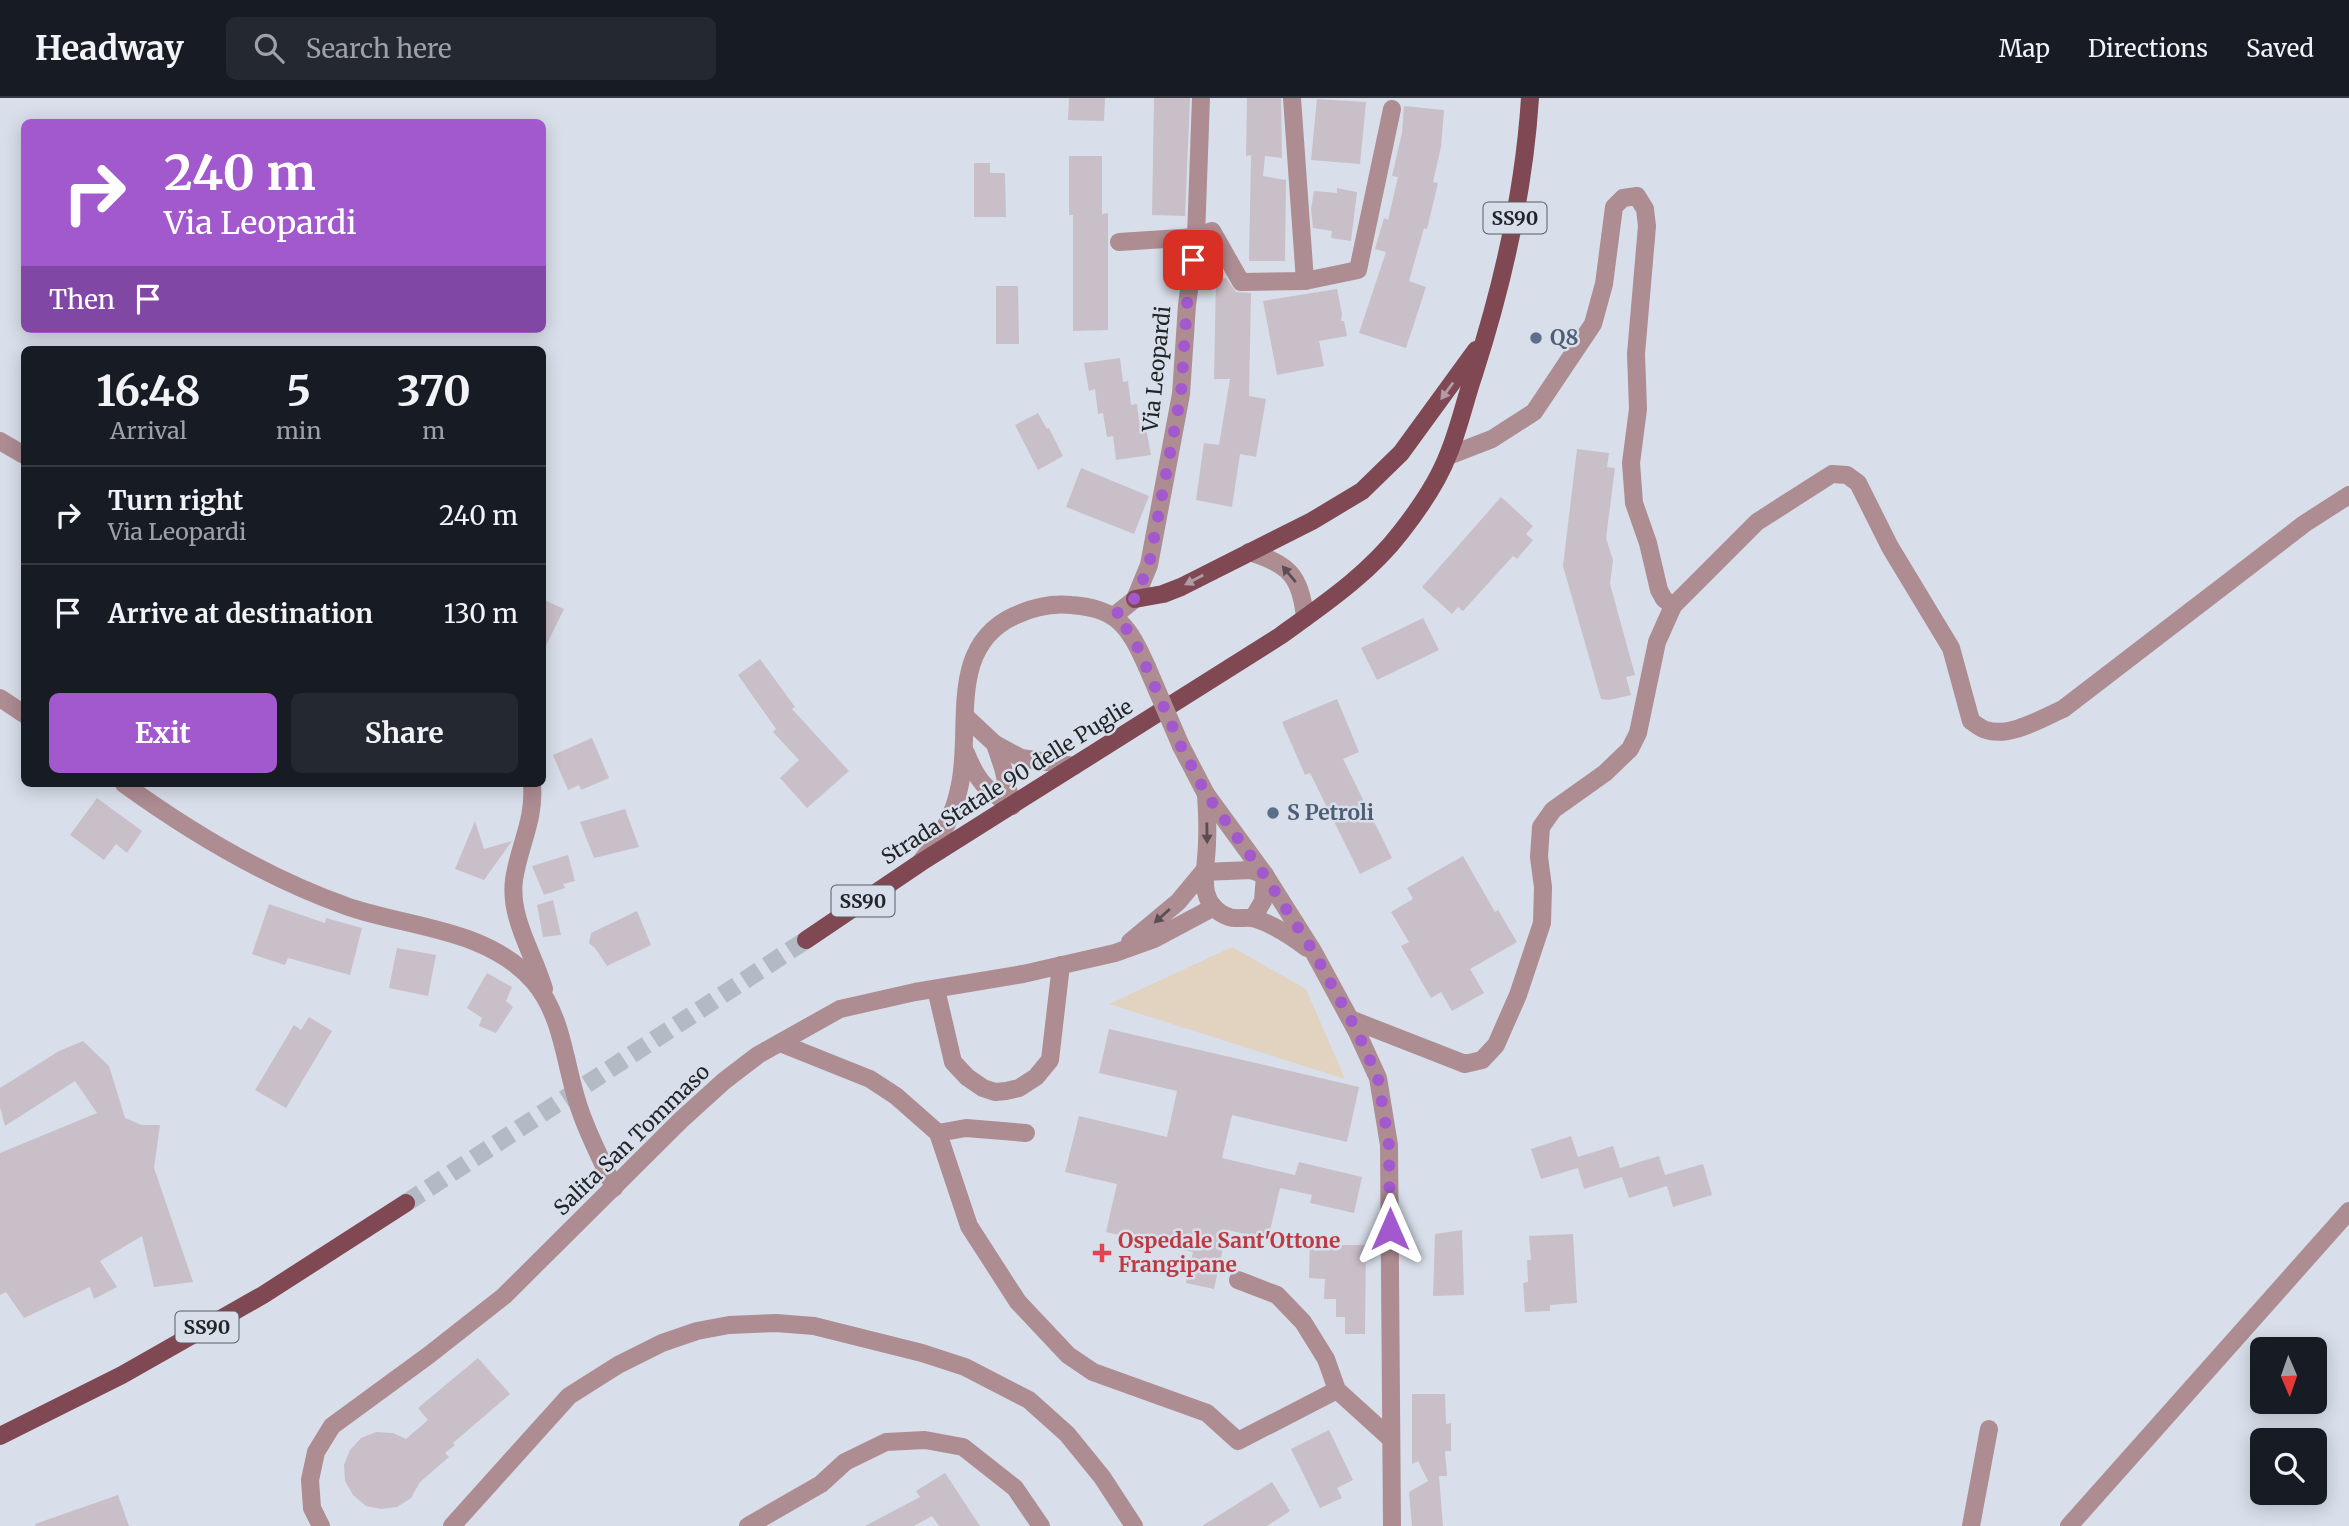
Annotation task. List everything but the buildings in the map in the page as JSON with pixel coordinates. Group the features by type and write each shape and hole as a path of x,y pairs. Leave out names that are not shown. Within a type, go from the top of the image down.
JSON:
{"main road":[{"name":"Strada Statale 90 delle Puglie","path":"806,940 920,863 1305,618 1358,575 1400,533 1427,494 1448,456 1486,335 1513,228 1530,98"},
{"path":"1135,598 1163,594 1181,587 1312,521 1362,491 1401,453 1486,335"},
{"name":"SS90","path":"0,1436 122,1375 263,1295 406,1203"}],"street":[{"name":"Via Leopardi","path":"1135,598 1149,565 1181,394 1187,304 1196,237 1200,98"},
{"path":"1292,98 1305,281"},
{"path":"1119,242 1196,237 1213,231 1241,282 1305,281 1358,270 1392,109"},
{"path":"1448,456 1492,439 1535,412 1593,324 1604,284 1614,207 1623,198 1637,196 1645,209 1647,226 1636,354 1638,409 1630,463 1634,503 1648,543 1659,590 1664,599 1673,606"},
{"path":"0,441 21,454"},
{"path":"1350,1019 1465,1064 1482,1060 1496,1045 1518,995 1542,923 1543,887 1539,857 1541,827 1553,810 1605,773 1630,749 1638,733 1657,642 1673,606 1757,522 1832,474 1847,475 1858,483 1890,547 1951,648 1970,721 1986,730 2004,731 2063,709 2304,524 2349,495"},
{"path":"1249,552 1275,560 1287,569 1303,597 1305,618"},
{"path":"1115,615 1135,598"},
{"path":"920,863 943,834 956,801 964,750 967,674 987,635 1001,622 1032,608 1056,604 1091,606 1115,615 1133,637 1181,746 1206,794 1265,876 1313,951 1378,1078 1389,1145 1392,1526"},
{"path":"0,698 21,712"},
{"path":"965,716 995,744 1021,758 1074,766"},
{"path":"995,744 1012,806"},
{"path":"964,750 974,775 985,789 1012,806"},
{"path":"128,787 205,840 276,877 348,907 439,929 508,957 534,981 547,999"},
{"path":"532,787 534,804 514,880 515,907 566,1055 579,1110 614,1188"},
{"path":"1206,794 1207,845 1203,872 1206,891 1214,907 1230,917 1253,918 1280,929 1313,951"},
{"path":"1203,872 1251,870 1265,876"},
{"name":"Salita San Tommaso","path":"1115,953 1178,902 1203,872"},
{"path":"1253,918 1263,901 1265,876"},
{"name":"Salita San Tommaso","path":"321,1526 312,1508 310,1480 316,1452 332,1426 504,1296 681,1120 758,1055 841,1009 1115,953 1154,939 1214,907"},
{"path":"936,989 953,1062 967,1077 983,1088 995,1092 1006,1091 1019,1088 1037,1077 1050,1060 1061,965"},
{"path":"780,1043 870,1079 896,1096 938,1133 969,1226 1017,1302 1068,1355 1093,1372 1207,1413 1238,1441 1338,1390"},
{"path":"938,1133 967,1128 1026,1133"},
{"path":"2069,1526 2349,1210"},
{"path":"1238,1280 1278,1295 1303,1322 1326,1359 1338,1390 1391,1439"},
{"path":"452,1526 569,1396 618,1365 662,1343 697,1331 729,1325 776,1323 814,1326 922,1353 965,1367 1029,1400 1067,1434 1102,1477 1134,1526"},
{"path":"1971,1526 1989,1429"},
{"path":"748,1526 821,1484 845,1462 886,1442 925,1440 963,1447 1015,1488 1041,1526"}],"shaded area":[{"path":"1232,947 1306,989 1345,1079 1109,1004"}],"tunnel":[{"path":"406,1203 806,940"}],"place":[{"name":"Q8","path":"1536,338"},
{"name":"S Petroli","path":"1273,813"},
{"name":"Ospedale Sant'Ottone Frangipane","path":"1102,1253"}],"route":[{"path":"1193,260 1181,394 1149,565 1135,598 1115,615 1133,637 1181,746 1206,794 1265,876 1313,951 1357,1031 1378,1078 1389,1145 1390,1229"}]}
